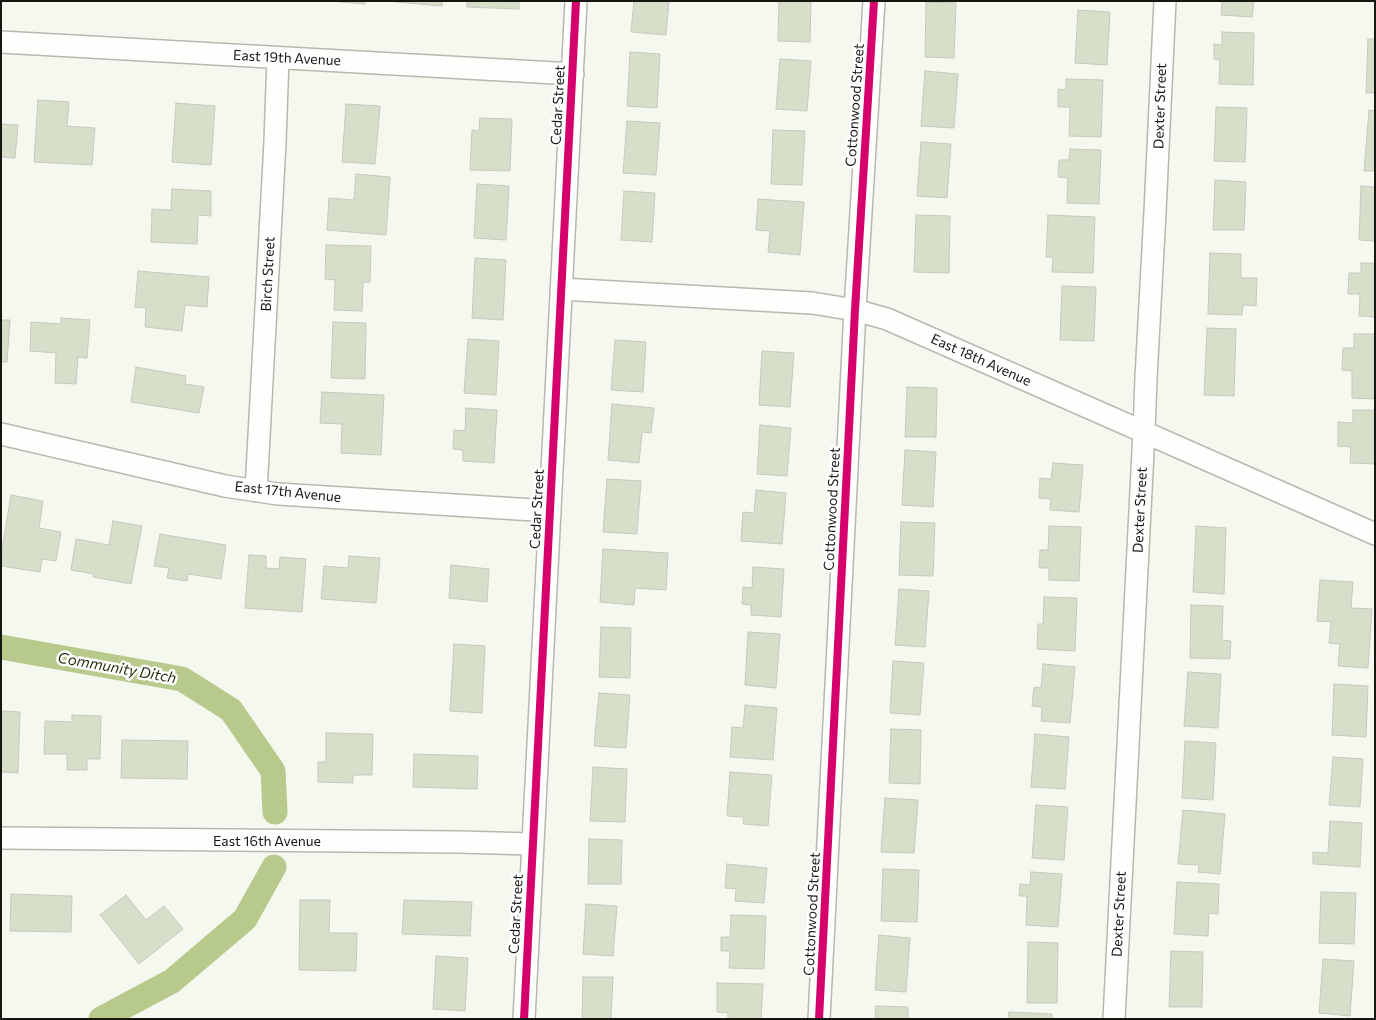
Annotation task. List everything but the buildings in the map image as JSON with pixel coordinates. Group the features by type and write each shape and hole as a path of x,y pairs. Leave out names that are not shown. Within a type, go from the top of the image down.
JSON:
{"street":[{"name":"Cedar Street","path":"524,1019 576,1"},
{"name":"Cottonwood Street","path":"819,1019 855,310 874,1"},
{"name":"Dexter Street","path":"1114,1019 1165,1"},
{"name":"East 19th Avenue","path":"1,42 573,74"},
{"name":"Birch Street","path":"256,491 278,58"},
{"name":"East 18th Avenue","path":"562,289 812,303 855,310 886,319 1375,534"},
{"name":"East 17th Avenue","path":"1,434 225,486 256,491 550,511"},
{"name":"East 16th Avenue","path":"1,838 532,844"}],"waterway":[{"name":"Community Ditch","path":"1,647 182,679 231,710 273,771 275,812"},
{"name":"Community Ditch","path":"101,1019 172,981 245,919 274,867"}],"cycle path":[{"path":"524,1019 576,1"},
{"path":"819,1019 855,310 874,1"}]}
